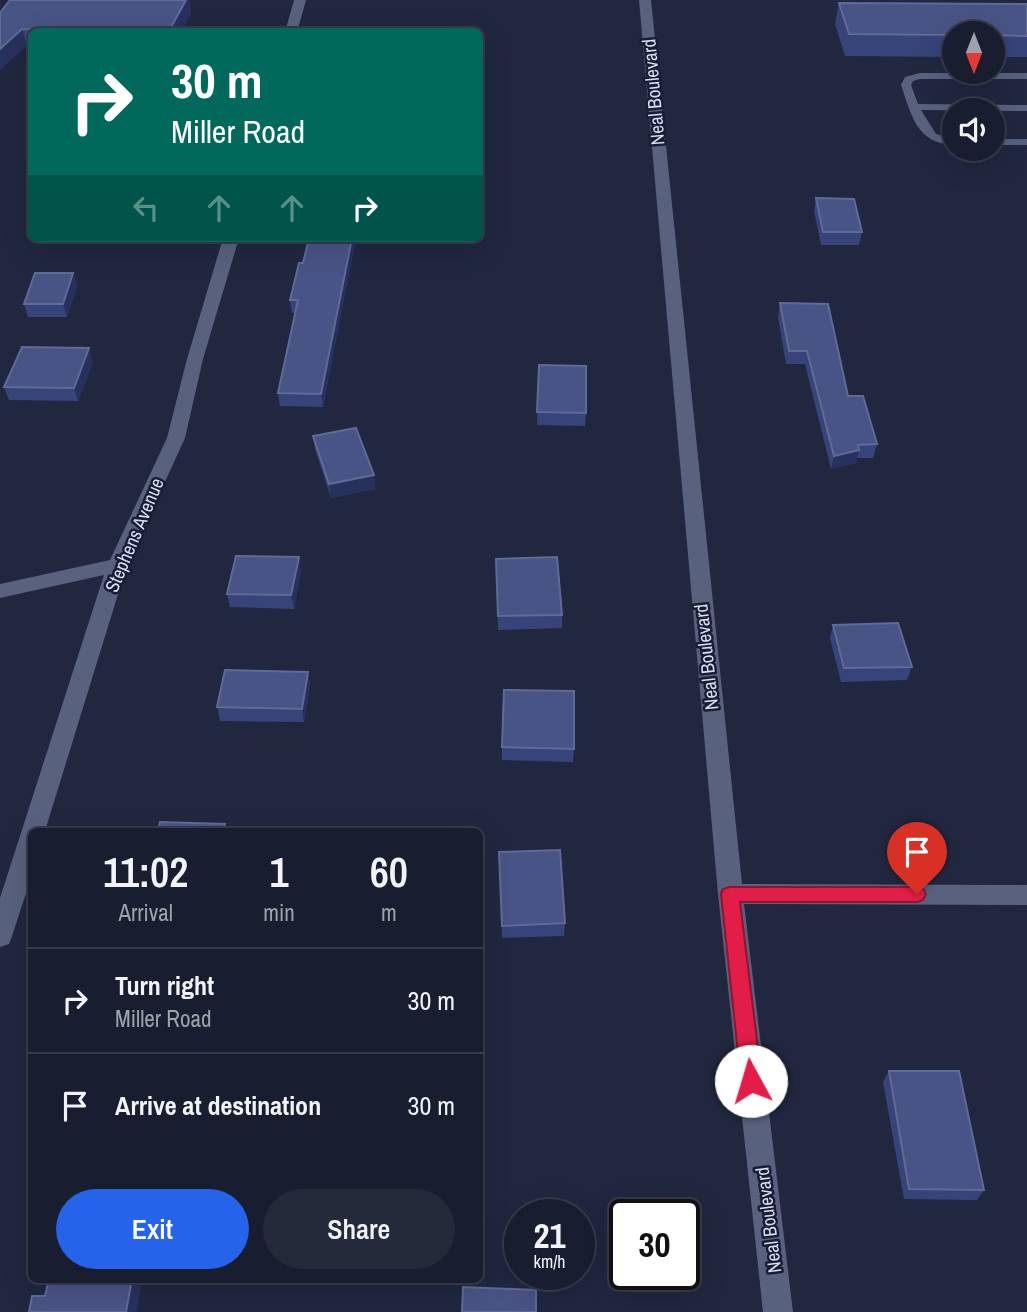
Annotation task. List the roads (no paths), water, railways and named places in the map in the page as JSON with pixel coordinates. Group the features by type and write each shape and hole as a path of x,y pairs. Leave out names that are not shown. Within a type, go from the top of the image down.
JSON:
{"street":[{"path":"292,28 300,0"},
{"name":"Neal Boulevard","path":"645,0 683,433 730,894 778,1312"},
{"name":"Stephens Avenue","path":"34,828 117,565 176,438 195,359 230,242"},
{"path":"0,591 117,565"},
{"name":"Stephens Avenue","path":"0,936 28,847"},
{"path":"730,894 1027,895"}],"lane":[{"path":"942,140 925,133 905,85 909,79 920,76 1027,76"},
{"path":"914,107 1027,108"},
{"path":"1005,142 1027,142"}]}
